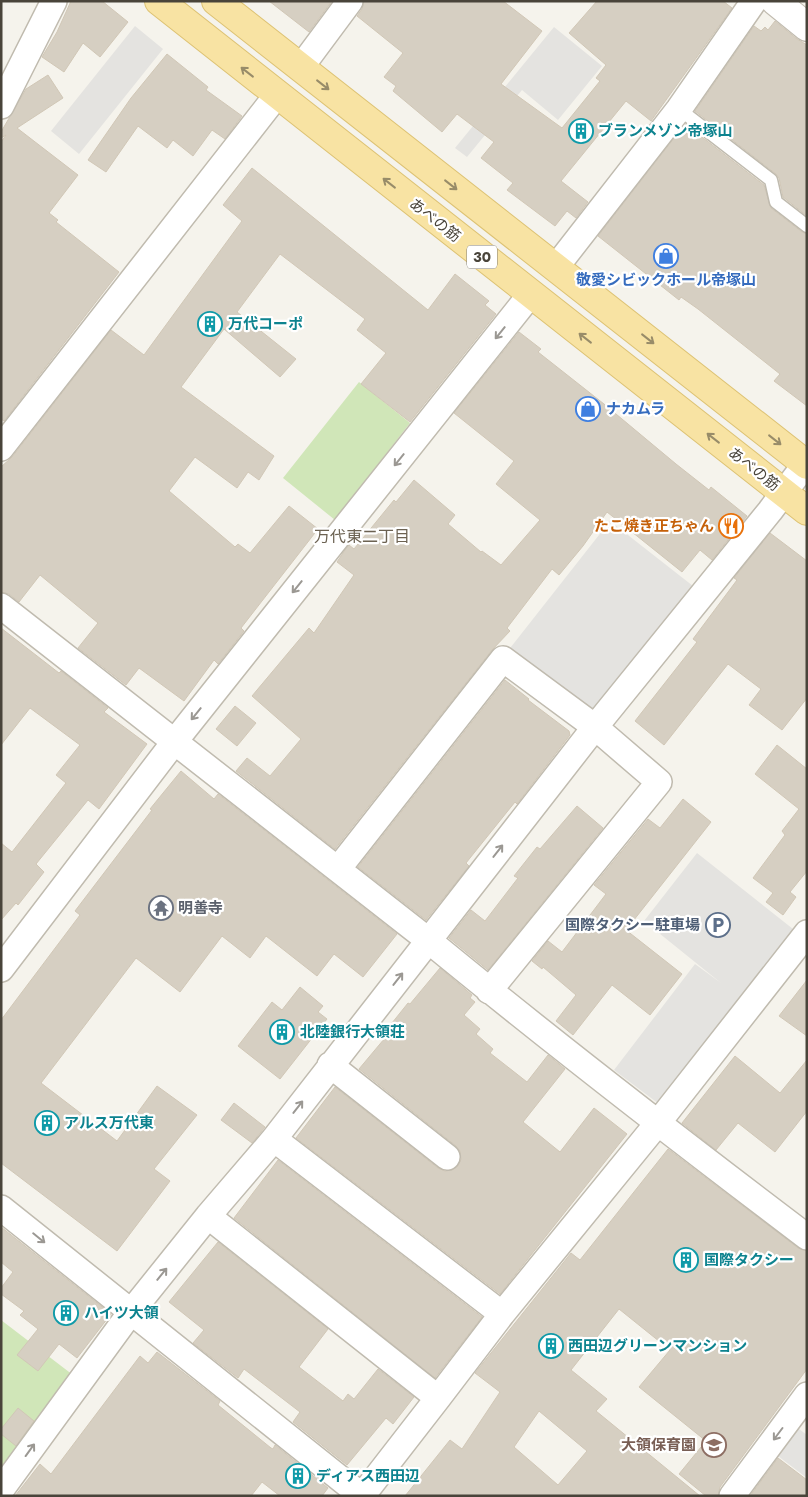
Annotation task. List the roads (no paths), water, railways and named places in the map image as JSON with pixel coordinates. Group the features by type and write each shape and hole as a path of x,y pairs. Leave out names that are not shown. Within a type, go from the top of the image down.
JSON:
{"main road":[{"name":"あべの筋","path":"159,1 530,295 807,511"},
{"name":"30","path":"216,1 806,464"}],"street":[{"path":"1,106 54,1"},
{"path":"301,67 350,1"},
{"path":"556,267 679,109 754,1"},
{"path":"1,448 277,95"},
{"path":"1,969 175,741 530,295"},
{"path":"1,1490 131,1312 208,1216 274,1139 595,727 806,464"},
{"path":"1,606 428,940 489,991 657,1124 807,1237"},
{"path":"338,869 503,659 595,727 659,782 489,991"},
{"path":"1,1208 362,1496 502,1314 657,1124 807,933"},
{"path":"330,1065 446,1157"},
{"path":"274,1139 502,1314"},
{"path":"208,1216 438,1398"},
{"path":"732,1496 807,1395"}],"lane":[{"path":"679,109 772,180 776,202 807,226"}],"place":[{"name":"ブランメゾン帝塚山","path":"581,131"},
{"name":"敬愛シビックホール帝塚山","path":"666,256"},
{"name":"万代コーポ","path":"210,324"},
{"name":"ナカムラ","path":"588,409"},
{"name":"たこ焼き正ちゃん","path":"731,526"},
{"name":"明善寺","path":"161,908"},
{"name":"国際タクシー駐車場","path":"718,925"},
{"name":"北陸銀行大領荘","path":"282,1032"},
{"name":"アルス万代東","path":"47,1123"},
{"name":"国際タクシー","path":"686,1260"},
{"name":"ハイツ大領","path":"66,1313"},
{"name":"西田辺グリーンマンション","path":"551,1346"},
{"name":"大領保育園","path":"714,1445"},
{"name":"ディアス西田辺","path":"298,1476"}],"district":[{"name":"万代東二丁目","path":"362,536"}]}
